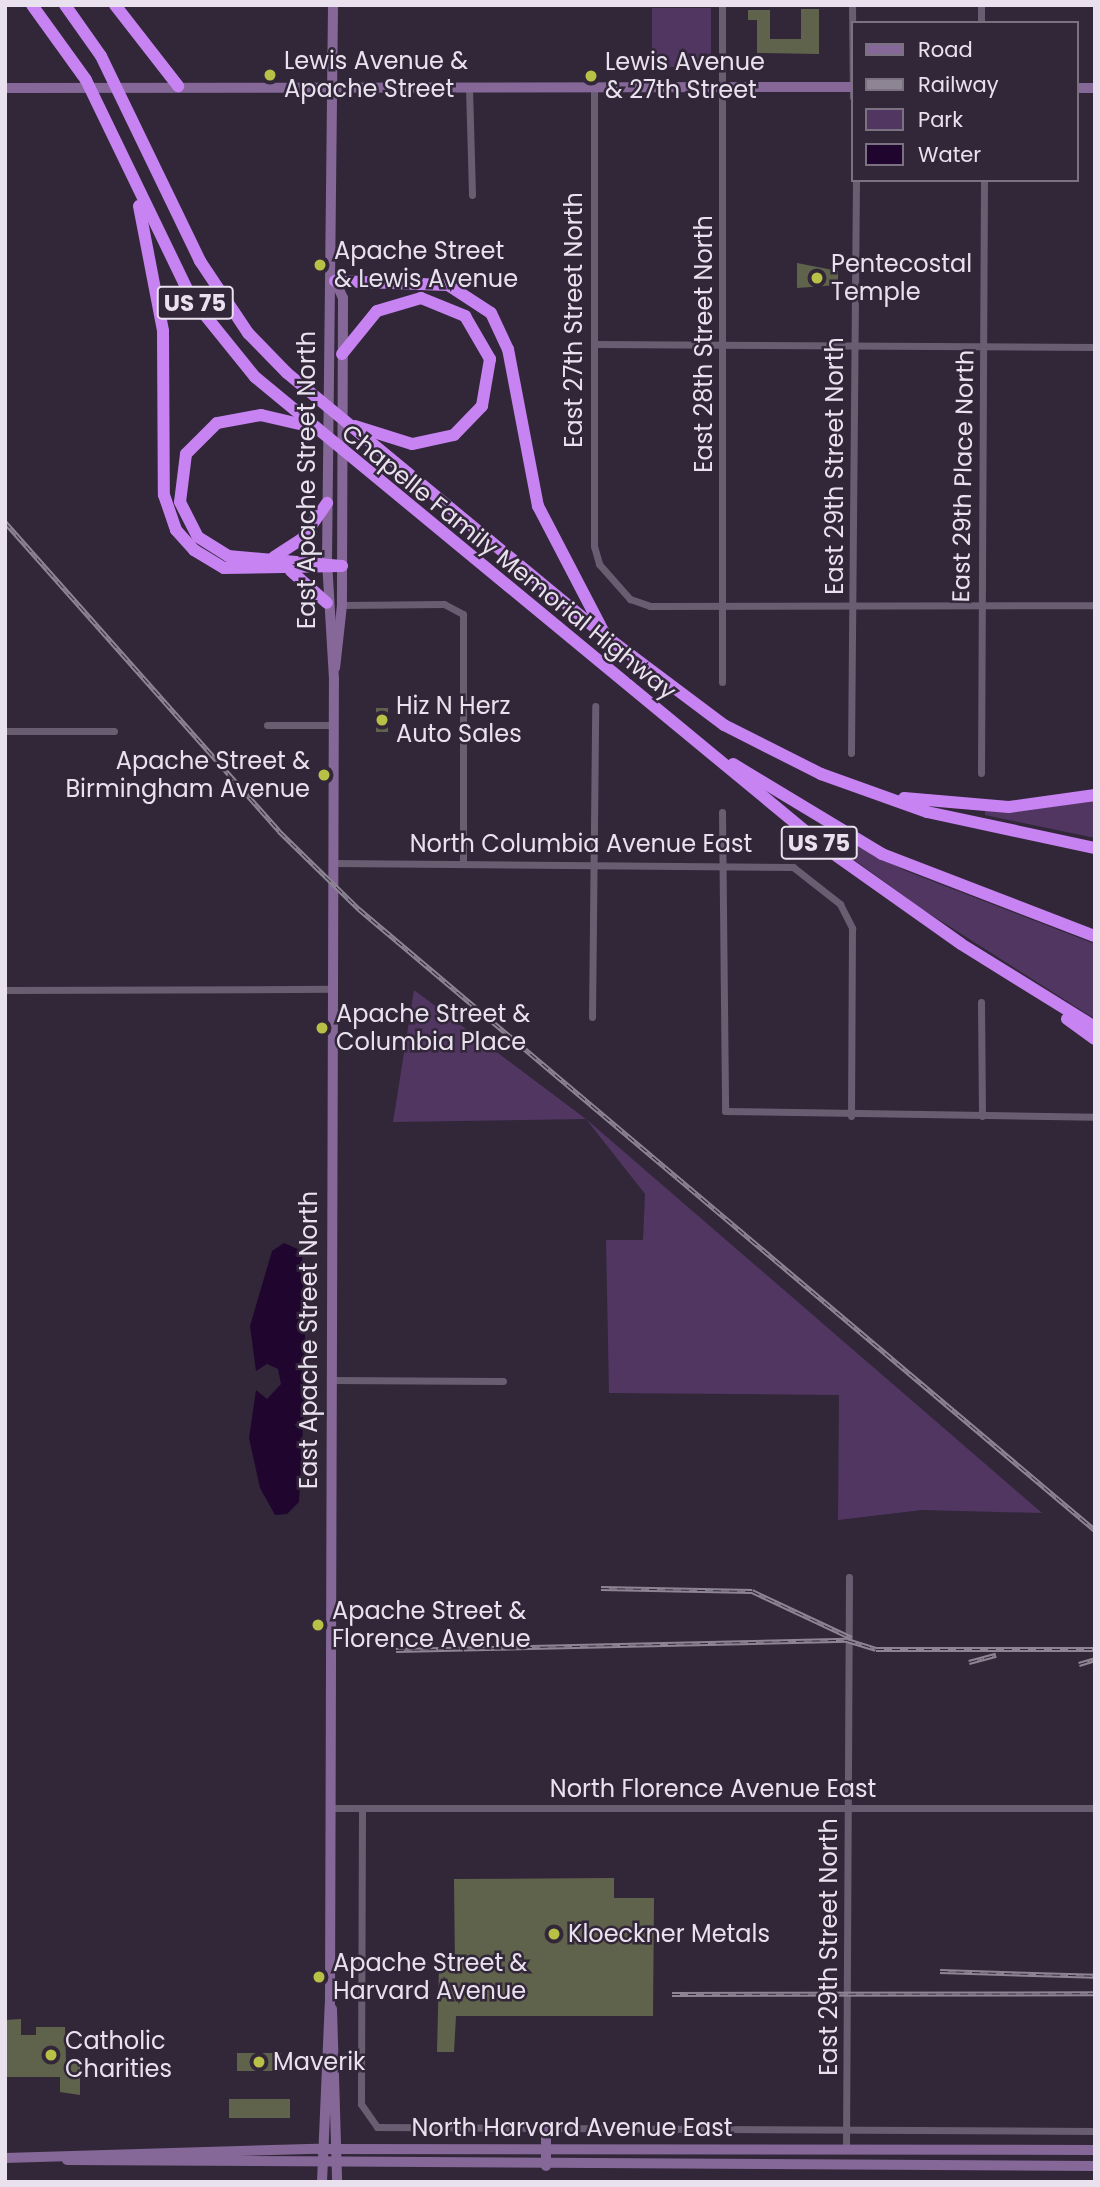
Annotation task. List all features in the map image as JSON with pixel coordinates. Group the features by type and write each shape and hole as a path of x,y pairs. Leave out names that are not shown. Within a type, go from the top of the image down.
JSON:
{"highway":[{"name":"US 75","path":"32,5 71,55 107,119 192,299 240,361 286,413"},
{"name":"Chapelle Family Memorial Highway","path":"65,5 102,56 216,289 287,373 379,451 604,635 724,725 874,796 1095,848"},
{"path":"115,5 178,86"},
{"path":"133,178 163,331 169,514 190,546 217,565 290,570 342,566"},
{"path":"335,281 448,285 491,313 508,349 538,506 604,635"},
{"path":"342,354 369,316 410,299 452,307 484,340 489,386 470,422 428,443 384,437 348,424"},
{"name":"Chapelle Family Memorial Highway","path":"286,413 312,427 827,849 961,944 1095,1027"},
{"path":"286,413 243,415 217,423 190,447 179,479 185,518 204,542 236,558 327,566"},
{"path":"268,559 302,539 327,503"},
{"path":"290,570 327,603"},
{"path":"683,732 882,854 1095,936"},
{"path":"874,796 1009,807 1095,795"},
{"path":"961,944 1095,1039"}],"main road":[{"name":"East Apache Street North","path":"333,5 335,281 342,298 342,605 334,679 333,726 330,1380 330,2002 337,2182"},
{"path":"5,88 852,88"},
{"name":"East Apache Street North","path":"334,679 327,603 327,297 335,281"},
{"name":"East Apache Street North","path":"322,2182 330,2002"},
{"path":"546,2130 546,2166"},
{"name":"North Harvard Avenue East","path":"49,2158 322,2149 1095,2150"},
{"path":"846,2150 847,2166"},
{"name":"North Harvard Avenue East","path":"5,2158 322,2166 1095,2166"}],"street":[{"name":"East 28th Street North","path":"722,5 722,682"},
{"name":"East 27th Street North","path":"594,87 594,552 639,603 723,604"},
{"path":"469,88 472,195"},
{"name":"East 29th Street North","path":"851,753 856,182"},
{"name":"East 29th Place North","path":"981,773 984,182"},
{"path":"594,344 1095,347"},
{"path":"342,605 443,604 460,610 463,863"},
{"path":"723,604 981,607 1095,605"},
{"path":"592,1017 595,706"},
{"path":"267,725 333,726"},
{"path":"5,731 114,732"},
{"path":"722,812 724,1111 851,1116 1095,1117"},
{"name":"North Columbia Avenue East","path":"333,863 593,862 793,867 849,918 851,1116"},
{"path":"5,990 332,989"},
{"path":"981,1002 982,1116"},
{"path":"330,1380 503,1381"},
{"name":"East 29th Street North","path":"846,2150 850,1809 849,1577"},
{"name":"North Florence Avenue East","path":"330,1808 1095,1808"},
{"name":"North Harvard Avenue East","path":"362,1808 361,2104 368,2122 384,2130 1095,2131"}],"green space":[{"path":"652,8 711,8 711,67 652,67"},
{"path":"1095,800 1095,838 985,815 985,811"},
{"path":"842,839 906,871 1095,944 1095,1019 922,909 834,845"},
{"path":"414,990 586,1119 393,1122"},
{"path":"586,1119 1042,1513 922,1510 838,1520 839,1395 609,1393 606,1240 643,1240 645,1194"}],"water":[{"path":"284,1243 302,1251 306,1367 299,1502 287,1514 275,1515 260,1488 249,1438 256,1390 267,1399 281,1384 278,1369 267,1364 256,1371 250,1326 272,1251"}],"building":[{"path":"801,9 819,9 819,54 757,53 757,20 748,20 748,10 770,10 770,39 801,39"},
{"name":"Pentecostal Temple","path":"797,263 838,271 838,285 797,288"},
{"name":"Hiz N Herz Auto Sales","path":"376,708 388,708 388,732 376,732"},
{"name":"Kloeckner Metals","path":"614,1878 614,1898 654,1898 653,2016 456,2016 454,2052 437,2052 439,1969 455,1969 454,1879"},
{"name":"Catholic Charities","path":"21,2019 21,2035 36,2035 36,2027 65,2027 66,2062 80,2062 80,2095 60,2092 60,2077 5,2077 5,2020"},
{"name":"Maverik","path":"237,2053 281,2053 281,2071 237,2071"},
{"name":"Maverik","path":"229,2099 290,2099 290,2118 229,2118"}],"railway":[{"path":"5,522 279,831 359,909 1095,1530"},
{"path":"601,1588 752,1591 852,1638"},
{"path":"396,1650 847,1640 876,1649 1095,1649"},
{"path":"969,1662 996,1655"},
{"path":"1079,1664 1095,1659"},
{"path":"940,1971 1095,1976"},
{"path":"672,1994 1095,1993"}],"place":[{"name":"Lewis Avenue & Apache Street","path":"270,75"},
{"name":"Lewis Avenue & 27th Street","path":"591,76"},
{"name":"Apache Street & Lewis Avenue","path":"320,265"},
{"name":"Pentecostal Temple","path":"817,278"},
{"name":"Hiz N Herz Auto Sales","path":"382,720"},
{"name":"Apache Street & Birmingham Avenue","path":"324,775"},
{"name":"Apache Street & Columbia Place","path":"322,1028"},
{"name":"Apache Street & Florence Avenue","path":"318,1625"},
{"name":"Kloeckner Metals","path":"554,1934"},
{"name":"Apache Street & Harvard Avenue","path":"319,1977"},
{"name":"Catholic Charities","path":"51,2055"},
{"name":"Maverik","path":"259,2062"}]}
